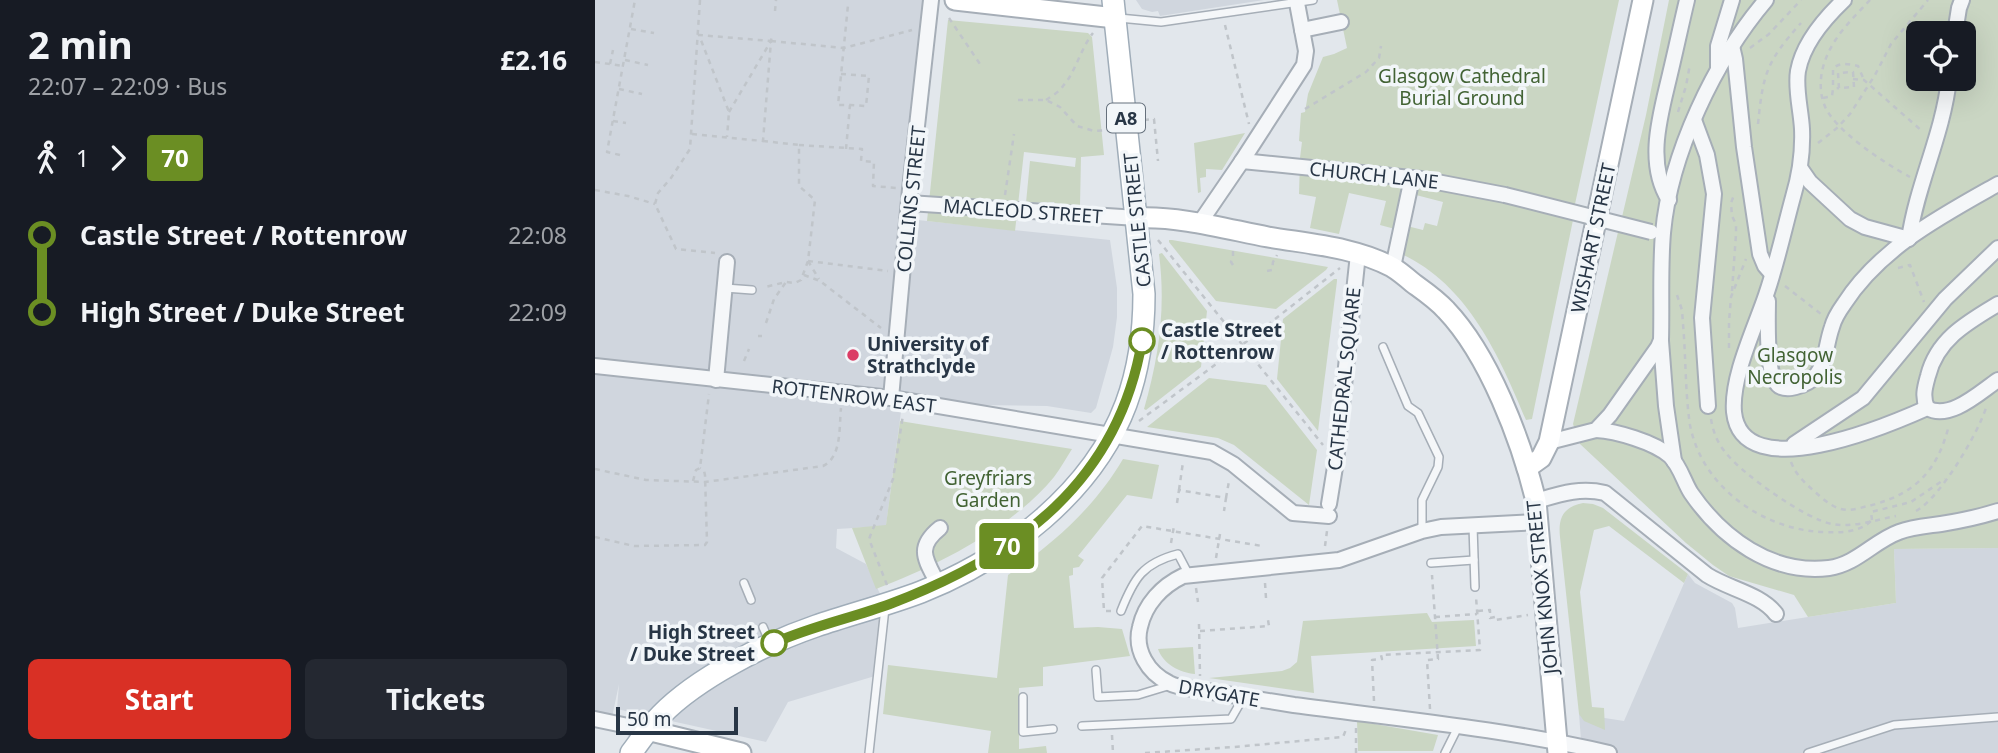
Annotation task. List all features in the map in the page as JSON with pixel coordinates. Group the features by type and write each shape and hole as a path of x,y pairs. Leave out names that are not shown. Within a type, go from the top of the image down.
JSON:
{"main road":[{"name":"CASTLE STREET","path":"1111,436 1135,376 1143,326 1143,279 1114,9"},
{"name":"A8","path":"631,753 663,713 688,693 739,661 767,636 816,626 890,604 938,584 992,556 1042,519 1074,487 1095,462 1111,436"}],"street":[{"name":"COLLINS STREET","path":"898,399 898,330 931,0"},
{"name":"WISHART STREET","path":"1527,468 1541,458 1549,442 1643,0"},
{"path":"1668,200 1659,176 1657,139 1686,0"},
{"path":"1718,69 1718,46 1732,0"},
{"path":"1674,461 1661,340 1657,233 1694,120 1718,69 1733,50 1745,25 1766,0"},
{"path":"1844,0 1812,37 1798,69 1802,130 1801,169 1767,292 1741,366 1734,410 1740,429 1751,442 1767,448 1787,449 1859,435 1927,408"},
{"path":"1957,21 1962,0"},
{"path":"1199,224 1304,65 1306,51 1302,30 1305,1"},
{"path":"953,9 1044,4 1114,9"},
{"path":"1302,30 1342,22"},
{"path":"1733,50 1760,254 1772,274"},
{"path":"1909,239 1914,211 1943,118 1947,91"},
{"path":"1694,120 1707,155 1714,194 1702,318 1708,406"},
{"name":"CHURCH LANE","path":"1242,161 1447,183 1657,233"},
{"path":"1801,169 1810,183 1850,219 1865,227 1909,239"},
{"path":"1394,267 1412,178"},
{"path":"1767,292 1770,369 1774,381 1784,388 1811,382 1817,376 1824,360 1833,323 1847,300 1879,261 1944,216 1998,184"},
{"name":"MACLEOD STREET","path":"910,196 1003,209 1137,218"},
{"name":"JOHN KNOX STREET","path":"1137,218 1152,217 1199,224 1358,254 1394,267 1445,308 1472,345 1487,372 1527,468 1538,522 1557,747"},
{"path":"1787,449 1863,398 1945,299 1998,248"},
{"name":"CATHEDRAL SQUARE","path":"1329,516 1358,254"},
{"path":"713,385 727,262"},
{"path":"1996,381 1967,403 1948,410 1933,411 1927,408 1923,395 1939,348 1961,327 1998,304"},
{"path":"1595,430 1610,415 1649,362 1661,340"},
{"name":"ROTTENROW EAST","path":"595,366 698,378 713,385 898,399 1111,436"},
{"path":"1549,442 1595,430 1617,433 1655,447 1674,461 1690,492 1733,539 1765,558 1803,568 1839,566 1897,532 1998,511"},
{"path":"1111,436 1212,452 1233,464 1293,513 1329,516"},
{"path":"1535,501 1576,490 1605,493 1707,575 1765,602 1776,614"},
{"name":"DRYGATE","path":"1538,522 1441,527 1331,562 1189,575 1175,580 1159,592 1139,627 1138,643 1143,659 1162,680 1172,685 1354,719 1458,726 1557,747 1610,753"},
{"path":"938,584 924,557 929,537 940,528"},
{"path":"595,719 741,753"}],"lane":[{"path":"1114,9 1155,22 1223,15 1305,1"},
{"path":"724,288 752,290"},
{"path":"1384,347 1408,406 1418,413 1439,457 1439,467 1422,500 1422,531"},
{"path":"1473,525 1475,587"},
{"path":"1121,611 1131,586 1159,559 1178,554 1189,575"},
{"path":"1431,564 1474,560"},
{"path":"744,583 751,600"},
{"path":"869,753 890,604"},
{"path":"1096,670 1098,697 1138,695 1172,685"},
{"path":"1023,697 1023,732 1053,729"},
{"path":"1083,726 1231,719 1243,698"},
{"path":"1808,753 1894,725 1998,717"},
{"path":"1445,753 1458,726"}],"path":[{"path":"620,155 607,152 635,0"},
{"path":"700,0 690,149 658,193 655,204 676,249 711,253"},
{"path":"775,11 776,0"},
{"path":"1733,50 1744,51 1759,42 1801,0"},
{"path":"1870,0 1842,31 1826,56 1821,79 1825,108 1866,149 1922,183"},
{"path":"1815,145 1850,114 1891,44 1928,0"},
{"path":"841,74 869,76 866,106 838,104 841,74 844,48 848,5"},
{"path":"953,9 982,67"},
{"path":"1223,15 1248,123 1258,137"},
{"path":"1758,128 1763,86 1770,64 1805,18"},
{"path":"699,35 844,48 929,25"},
{"path":"631,29 654,33"},
{"path":"1046,100 1066,82 1093,33"},
{"path":"763,141 772,34"},
{"path":"699,35 729,112"},
{"path":"726,137 729,112 771,41"},
{"path":"1305,109 1366,72 1379,58 1381,46"},
{"path":"610,64 613,50"},
{"path":"625,60 648,65"},
{"path":"595,62 624,66"},
{"path":"1833,85 1833,68 1838,64 1858,66 1864,80 1935,143"},
{"path":"1823,98 1832,96 1833,89 1854,87 1853,72 1838,73 1839,88"},
{"path":"1853,79 1864,80"},
{"path":"619,89 642,94"},
{"path":"1018,100 1046,100 1060,107 1077,126 1094,131 1108,130"},
{"path":"846,149 850,105"},
{"path":"613,121 626,123"},
{"path":"1154,123 1157,162"},
{"path":"692,134 862,149 862,161 874,162 873,186 910,196"},
{"path":"1003,209 1014,134"},
{"path":"752,290 786,282 795,283 801,281 804,275 808,261 814,200 799,186 799,145"},
{"path":"1729,354 1736,234 1731,203 1734,185"},
{"path":"595,190 655,204"},
{"path":"1137,218 1165,247 1336,461"},
{"path":"1731,297 1747,253"},
{"path":"1111,436 1146,418 1358,254"},
{"path":"808,261 903,273"},
{"path":"808,261 820,281"},
{"path":"1879,261 1882,272 1910,265 1918,286"},
{"path":"1772,274 1833,323"},
{"path":"804,275 820,281 880,328 898,330"},
{"path":"766,323 774,299 786,282"},
{"path":"744,361 749,349"},
{"path":"1708,406 1712,428 1721,448 1737,465 1764,486 1821,522 1851,525 1907,514 1922,508 1965,450 1982,420 1996,381"},
{"path":"693,481 696,470 700,468 713,385"},
{"path":"890,604 869,539 893,479 898,399"},
{"path":"595,469 646,480 705,482 823,466 834,458 837,449 841,402"},
{"path":"1787,449 1799,477 1830,504 1839,509 1850,510 1887,501 1910,489 1930,471 1946,436 1950,420 1948,410"},
{"path":"1177,503 1185,448"},
{"path":"595,537 633,546 705,545 705,471 700,468"},
{"path":"1872,520 1871,512 1911,502 1947,477"},
{"path":"1179,490 1226,498 1224,511"},
{"path":"1887,501 1888,508"},
{"path":"1325,545 1329,516"},
{"path":"1174,526 1171,543 1178,554"},
{"path":"1216,560 1220,534"},
{"path":"1430,705 1427,660 1438,659 1431,564"},
{"path":"1374,701 1372,660 1382,659 1381,655 1481,650 1475,587"},
{"path":"1435,617 1490,610 1490,618 1495,617 1495,620 1514,619"},
{"path":"1200,631 1269,626 1268,620"},
{"path":"1199,624 1200,675"},
{"path":"1145,753 1343,737 1354,719"},
{"path":"1354,719 1356,753"},
{"path":"1112,725 1114,753"},
{"path":"1234,747 1235,753"}],"shaded area":[{"name":"University of Strathclyde","path":"595,0 931,0 908,219 1110,240 1117,288 1117,317 1113,347 1096,408 1091,413 1047,406 902,404 886,526 837,529 836,548 866,564 882,598 875,676 788,702 766,742 617,709 619,684 611,722 595,719"},
{"path":"1136,0 1264,0 1160,16 1158,11 1142,9"},
{"path":"1998,548 1998,753 1582,753 1579,714 1624,721 1688,574 1695,583 1732,603 1738,628 1896,603 1894,549"}],"green space":[{"name":"Glasgow Necropolis","path":"1337,0 1619,0 1575,204 1622,217 1669,0 1998,0 1998,548 1894,549 1896,603 1808,617 1794,595 1729,576 1713,565 1580,444 1573,424 1618,232 1573,220 1532,419 1526,420 1491,344 1459,298 1440,279 1418,263 1392,250 1395,229 1380,225 1386,201 1349,193 1339,234 1310,228 1316,197 1299,194 1302,158 1302,142 1299,141 1301,113 1305,112 1308,94 1323,57 1347,48","holes":["1416,195 1443,202 1437,226 1425,223 1423,230 1407,226"]},
{"path":"948,20 1088,33 1092,37 1104,155 1081,157 1080,205 1026,203 1030,161 1075,167 1076,158 1024,152 1015,231 927,221"},
{"path":"1245,133 1222,170 1206,169 1206,177 1200,178 1201,192 1198,193 1194,143"},
{"path":"1169,240 1328,267 1276,309 1216,301"},
{"path":"1162,253 1207,311 1201,367 1146,410 1144,409 1160,332 1162,294 1159,254"},
{"path":"1334,279 1337,281 1318,431 1277,379 1283,319"},
{"path":"1209,378 1266,385 1317,450 1309,505 1234,445 1218,438 1147,427"},
{"name":"Greyfriars Garden","path":"900,421 1072,449 1054,477 1037,496 995,529 948,557 876,589 852,528 886,525"},
{"path":"1123,459 1159,465 1152,499 1127,495 1078,556 1084,560 1079,567 1073,568 1073,575 1069,576 1074,628 1122,629 1130,656 1043,667 1043,686 1019,688 1019,749 1046,746 1047,753 988,753 991,731 883,714 888,665 997,678 1008,575 1041,550 1086,509"},
{"path":"1583,503 1603,508 1688,574 1684,583 1609,526 1594,530 1580,592 1592,707 1604,708 1605,730 1584,721 1579,714 1560,537 1563,514 1571,507"},
{"path":"1427,613 1432,622 1474,620 1476,646 1311,656 1314,693 1209,678 1290,668 1297,662 1303,621"},
{"path":"1193,647 1195,674 1173,667 1158,649"},
{"path":"1357,721 1438,735 1433,751 1358,751"}],"bus line":[{"name":"70","path":"774,643 816,626 885,606 924,591 979,564 1042,519 1095,462 1111,436 1126,404 1142,341"}],"place":[{"name":"Castle Street / Rottenrow","path":"1142,341"},
{"name":"University of Strathclyde","path":"853,355"},
{"name":"High Street / Duke Street","path":"774,643"}],"park label":[{"name":"Glasgow Cathedral Burial Ground","path":"1462,87"}]}
